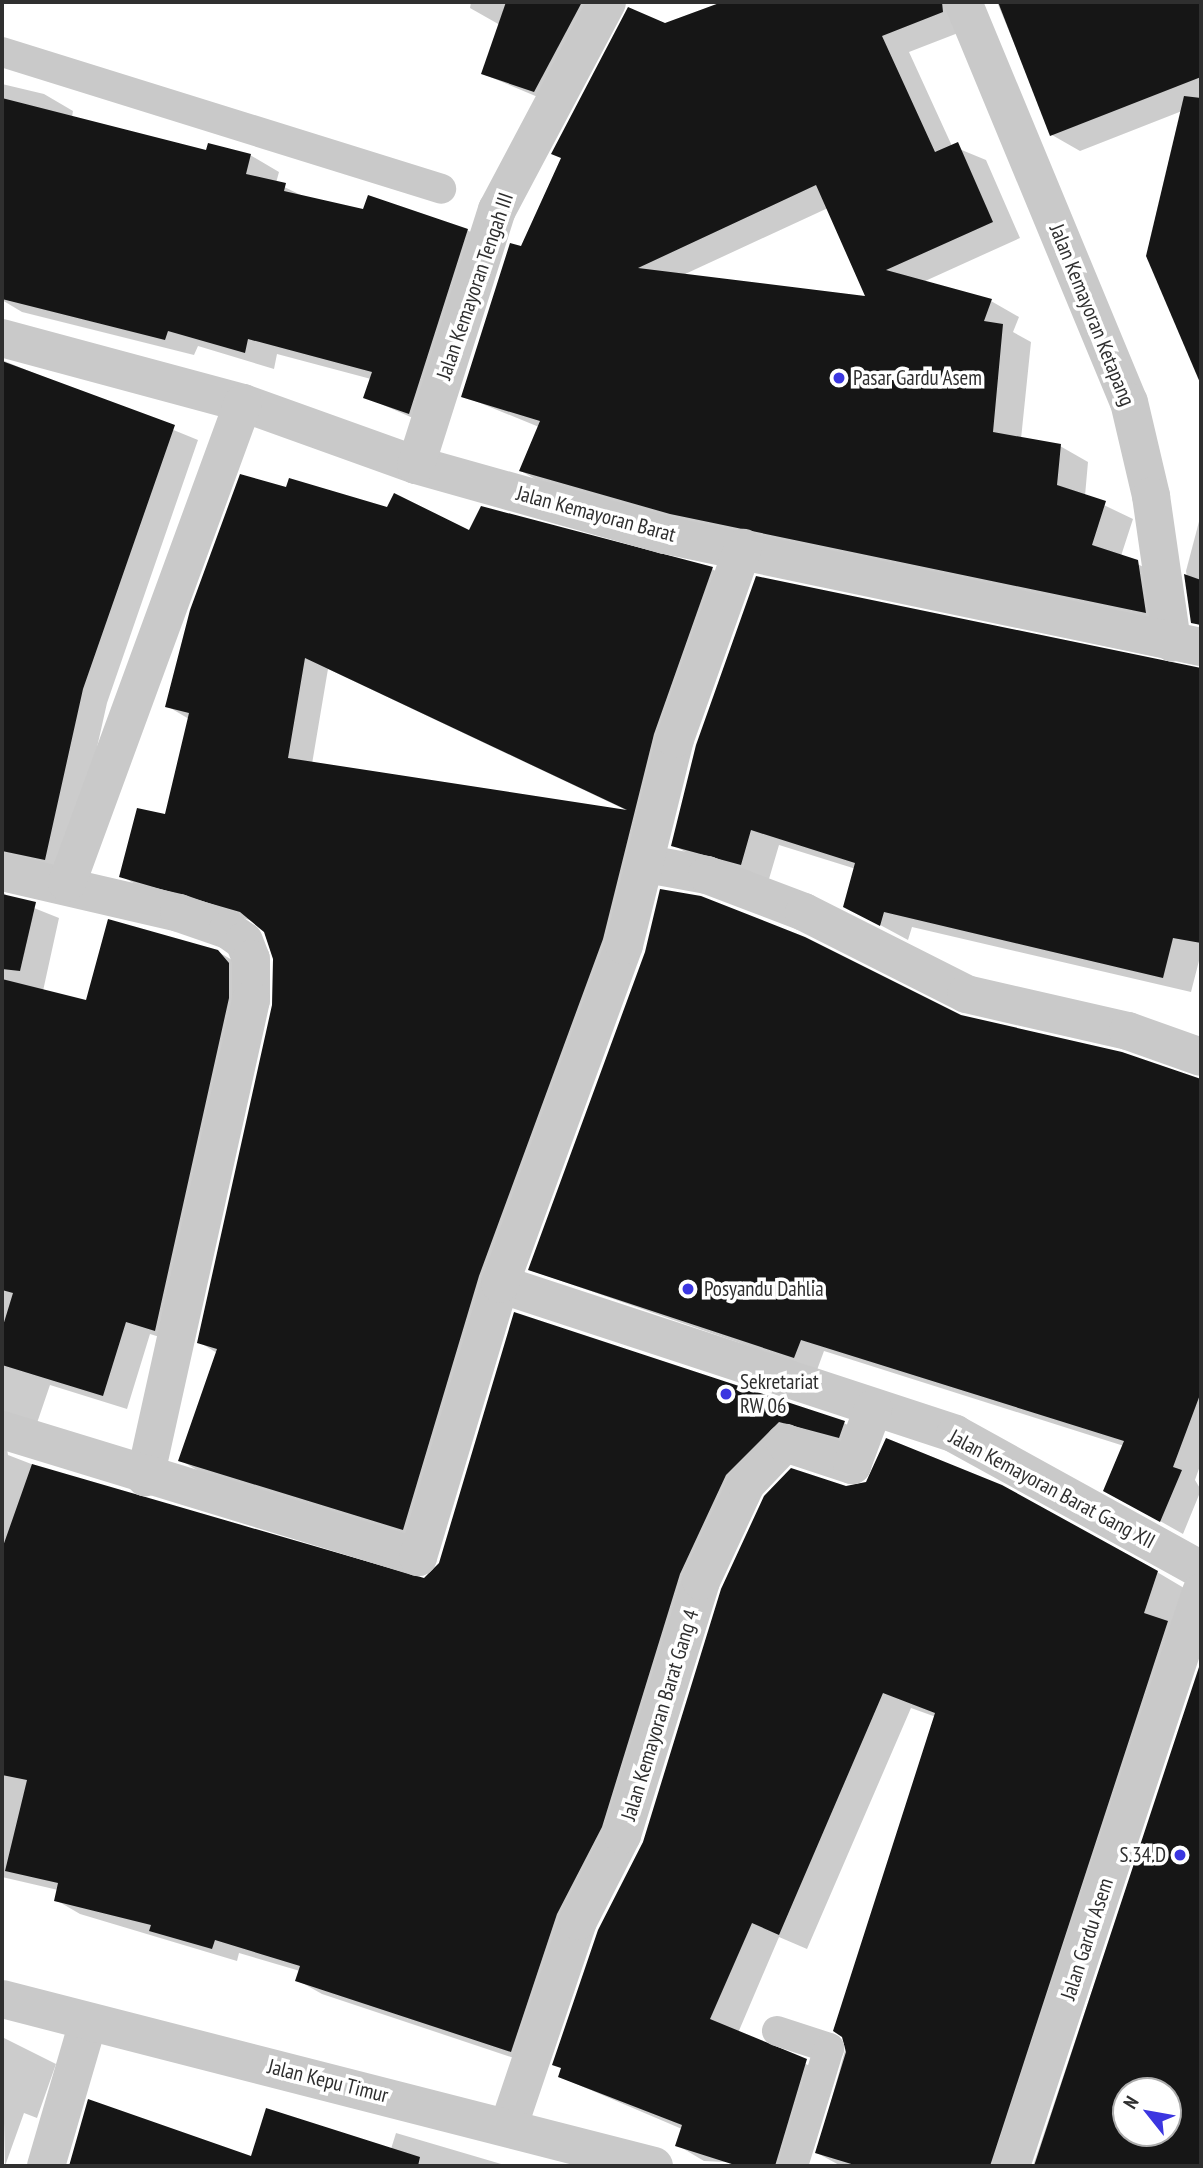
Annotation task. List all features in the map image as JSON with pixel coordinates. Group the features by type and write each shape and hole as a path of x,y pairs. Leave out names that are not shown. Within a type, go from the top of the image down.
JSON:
{"street":[{"name":"Jalan Kemayoran Tengah III","path":"415,464 497,210 607,2"},
{"name":"Jalan Kemayoran Ketapang","path":"963,2 1129,402 1187,645"},
{"name":"Jalan Kemayoran Barat","path":"2,338 243,403 415,464 665,535 743,548 1187,645"},
{"path":"67,883 243,403"},
{"path":"2,1430 145,1477 418,1557 500,1284 647,864 675,739 743,548"},
{"path":"647,864 707,875 803,912 966,994 1128,1031 1201,1057"},
{"path":"2,872 67,883 228,930 244,941 251,959 251,1000 145,1477"},
{"name":"Jalan Kemayoran Barat Gang XII","path":"500,1284 955,1434 1201,1570"},
{"name":"Jalan Kemayoran Barat Gang 4","path":"509,2125 578,1920 622,1835 701,1581 746,1484 785,1443 852,1465 873,1409"},
{"name":"Jalan Gardu Asem","path":"1011,2166 1201,1592"},
{"name":"Jalan Kepu Timur","path":"2,1999 509,2125 654,2166"},
{"path":"46,2166 88,2022"}],"lane":[{"path":"2,52 441,189"},
{"path":"777,2031 829,2048 793,2166"}],"building":[{"path":"506,2 582,2 534,92 481,74"},
{"path":"722,2 942,2 943,12 882,36 935,152 958,142 993,222 886,270 992,299 984,321 1003,324 993,432 1061,444 1057,485 1106,501 1092,545 1138,560 1146,613 670,514 519,471 540,421 461,397 510,243 521,246 561,158 551,154 628,7 665,23","holes":["816,185 865,296 638,268"]},
{"path":"998,2 1201,2 1201,77 1050,136"},
{"path":"1184,96 1201,98 1201,385 1146,256"},
{"path":"2,98 206,150 208,143 251,154 246,174 286,183 284,191 363,209 368,195 468,229 409,414 363,398 372,372 248,339 245,353 168,331 165,340 2,299"},
{"path":"2,361 175,425 83,689 45,860 2,851"},
{"path":"240,474 286,487 289,478 387,507 394,493 469,530 481,506 713,567 654,734 603,939 479,1276 403,1530 178,1461 217,1349 197,1343 272,1005 273,959 264,932 240,912 119,877 137,808 165,814 189,713 165,707 190,610","holes":["305,658 627,810 288,758"]},
{"path":"1184,574 1201,580 1201,625 1191,623"},
{"path":"756,576 1201,668 1201,943 1173,938 1163,978 884,912 880,926 843,907 855,863 751,830 741,865 671,846 696,745"},
{"path":"660,889 701,896 805,937 961,1015 1122,1052 1201,1079 1201,1392 1173,1467 1182,1470 1160,1522 1103,1491 1124,1441 801,1340 794,1358 528,1270 645,952"},
{"path":"2,894 36,902 20,971 2,969"},
{"path":"108,919 218,950 229,963 229,998 155,1331 126,1322 103,1396 2,1365 2,1329 13,1293 2,1290 2,979 86,1000"},
{"path":"514,1312 845,1421 839,1438 779,1422 726,1475 680,1574 602,1827 557,1914 511,2052 295,1981 300,1966 215,1940 212,1949 149,1931 151,1925 54,1901 58,1883 5,1871 27,1780 2,1775 2,1549 32,1464 424,1578 439,1563"},
{"path":"886,1438 1002,1485 1158,1571 1144,1613 1168,1621 990,2166 858,2166 815,2153 846,2052 842,2037 833,2031 935,1713 883,1693 779,1935 752,1923 710,2019 807,2059 775,2166 738,2166 675,2146 682,2125 558,2077 561,2068 552,2065 598,1930 643,1842 721,1589 764,1496 791,1468 846,1486 866,1482"},
{"path":"1201,1661 1201,2166 1034,2166"},
{"path":"88,2099 251,2156 266,2108 420,2157 418,2166 69,2166"}],"place":[{"name":"Pasar Gardu Asem","path":"839,378"},
{"name":"Posyandu Dahlia","path":"688,1289"},
{"name":"Sekretariat RW 06","path":"726,1394"},
{"name":"S.34.D","path":"1180,1855"}]}
